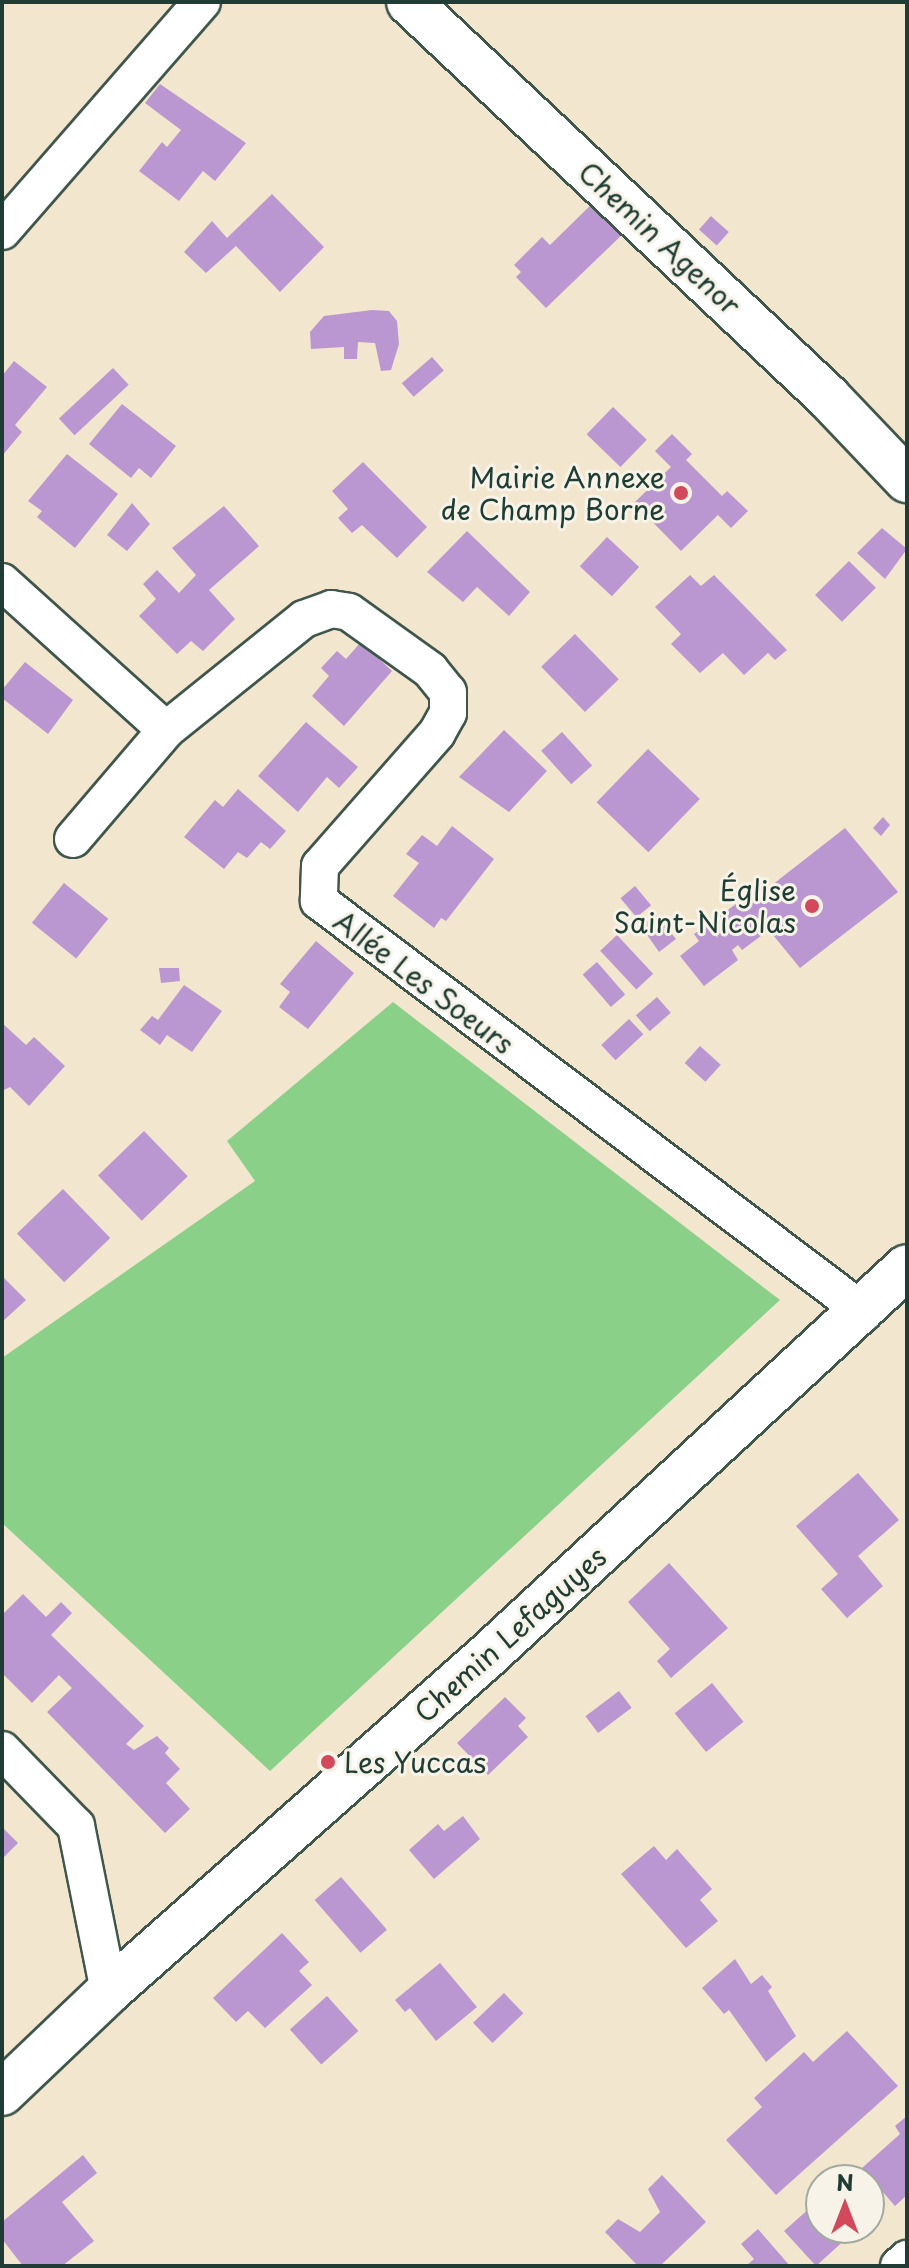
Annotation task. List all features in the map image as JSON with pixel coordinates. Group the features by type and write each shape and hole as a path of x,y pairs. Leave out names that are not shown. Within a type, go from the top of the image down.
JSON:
{"main road":[{"name":"Chemin Agenor","path":"409,2 813,382 907,480"},
{"name":"Chemin Lefaguyes","path":"2,2093 109,1991 487,1656 864,1312 907,1267"}],"street":[{"path":"2,231 202,2"},
{"path":"2,582 166,730"},
{"name":"Allée Les Soeurs","path":"73,839 166,730 304,619 331,609 349,612 430,670 448,692 448,713 437,733 320,866 319,901 864,1312"},
{"path":"2,1750 76,1826 109,1991"},
{"path":"899,2266 907,2259"}],"green space":[{"path":"393,1002 780,1300 270,1771 2,1523 2,1358 255,1181 227,1141"}],"building":[{"path":"160,84 246,143 215,181 203,171 179,201 139,171 162,142 167,147 181,130 145,103"},
{"path":"272,194 324,247 280,292 236,246 206,273 184,252 212,221 227,238"},
{"path":"597,199 627,230 546,308 516,277 521,272 514,265 542,237 550,245"},
{"path":"711,216 729,232 717,245 699,229"},
{"path":"389,311 397,321 399,344 391,370 381,371 375,343 358,342 357,359 344,359 344,347 311,349 310,332 324,316"},
{"path":"432,357 444,371 414,397 402,383"},
{"path":"14,361 47,387 15,425 22,432 2,456 2,376"},
{"path":"113,368 129,385 75,435 59,418"},
{"path":"122,404 176,446 151,478 139,468 131,478 89,444"},
{"path":"613,407 647,440 620,467 587,434"},
{"name":"Mairie Annexe de Champ Borne","path":"672,434 692,454 686,460 722,496 727,491 748,511 731,528 718,515 681,551 634,503 671,467 655,451"},
{"path":"67,454 118,494 75,548 37,517 42,511 28,501"},
{"path":"363,462 427,527 397,558 362,525 352,533 338,518 348,509 332,491"},
{"path":"132,503 150,524 127,551 107,535"},
{"path":"224,506 259,546 209,590 235,619 203,651 191,641 177,654 139,616 156,599 143,584 157,570 179,593 196,575 172,548"},
{"path":"882,528 907,549 885,579 857,553"},
{"path":"467,531 530,592 509,616 477,587 463,602 427,572"},
{"path":"607,537 639,567 612,596 580,566"},
{"path":"849,561 876,588 842,622 815,595"},
{"path":"690,575 701,586 714,575 787,650 775,660 768,653 744,675 723,653 700,673 671,644 681,634 655,607"},
{"path":"575,634 619,679 585,712 541,667"},
{"path":"361,642 392,671 344,726 312,696 329,676 321,668 337,651 346,659"},
{"path":"25,662 73,700 48,734 2,698 2,690"},
{"path":"306,722 358,767 339,788 327,777 298,812 258,776"},
{"path":"504,730 547,771 509,812 459,777"},
{"path":"562,732 592,765 571,784 541,751"},
{"path":"648,749 700,799 648,852 597,802"},
{"path":"238,789 286,831 270,849 261,842 247,858 238,852 224,869 184,837 215,800 223,807"},
{"path":"883,817 890,825 881,836 873,828"},
{"path":"452,826 494,859 446,921 441,918 434,928 393,896 419,863 406,854 422,835 437,846"},
{"name":"Église Saint-Nicolas","path":"845,828 898,892 800,968 769,930 742,950 738,945 732,950 738,960 704,986 680,956 699,941 694,934 736,904 741,909"},
{"path":"64,883 108,919 76,959 32,923"},
{"path":"635,886 651,905 637,917 620,898"},
{"path":"656,915 676,939 659,952 641,926"},
{"path":"617,935 653,974 636,989 600,951"},
{"path":"316,941 354,973 308,1029 279,1007 290,992 280,984"},
{"path":"597,962 625,994 611,1007 583,974"},
{"path":"159,968 179,968 180,981 161,983"},
{"path":"184,985 222,1011 192,1052 167,1035 160,1045 140,1030 152,1016 158,1020"},
{"path":"657,997 671,1013 650,1031 636,1015"},
{"path":"629,1019 643,1034 616,1060 601,1045"},
{"path":"2,1023 26,1045 34,1037 65,1066 29,1106 10,1087 2,1091"},
{"path":"700,1046 721,1065 705,1082 685,1063"},
{"path":"144,1131 188,1176 142,1221 98,1175"},
{"path":"63,1189 110,1238 64,1282 17,1233"},
{"path":"2,1276 26,1300 2,1322"},
{"path":"858,1473 899,1520 858,1556 883,1586 847,1618 821,1589 838,1574 796,1526"},
{"path":"669,1563 728,1628 671,1678 657,1661 670,1649 628,1602"},
{"path":"23,1594 46,1617 61,1602 72,1613 51,1635 144,1726 126,1744 134,1750 157,1736 169,1748 165,1753 180,1769 166,1783 190,1809 165,1833 47,1712 72,1688 59,1675 32,1703 2,1673 2,1615"},
{"path":"712,1683 743,1722 706,1752 675,1713"},
{"path":"619,1691 632,1708 598,1733 585,1716"},
{"path":"505,1697 526,1718 518,1726 528,1737 488,1775 457,1743"},
{"path":"463,1816 480,1839 434,1879 409,1850 438,1824 444,1831"},
{"path":"2,1827 18,1843 2,1859"},
{"path":"654,1846 666,1860 677,1849 712,1889 700,1900 718,1921 686,1948 621,1874"},
{"path":"341,1877 387,1930 361,1953 315,1900"},
{"path":"282,1933 309,1962 299,1971 312,1985 265,2028 248,2011 236,2022 213,1998"},
{"path":"735,1959 751,1984 762,1975 772,1987 768,1991 796,2036 766,2062 729,2010 724,2014 702,1988"},
{"path":"440,1963 477,2007 436,2041 410,2008 405,2012 395,2000"},
{"path":"504,1993 523,2013 493,2043 473,2023"},
{"path":"327,1996 358,2031 321,2064 290,2029"},
{"path":"847,2031 898,2086 811,2164 805,2164 805,2169 776,2195 726,2140 762,2107 754,2098 804,2052 813,2062"},
{"path":"907,2116 907,2195 895,2206 885,2194 885,2164 866,2164 900,2134 895,2126"},
{"path":"83,2155 97,2173 62,2202 94,2241 62,2266 23,2266 2,2239 2,2222"},
{"path":"662,2175 706,2222 660,2266 638,2266 605,2232 618,2219 640,2232 660,2212 648,2189"},
{"path":"805,2212 805,2244 840,2244 816,2266 784,2231"},
{"path":"758,2229 790,2266 746,2266 754,2259 741,2244"}],"place":[{"name":"Mairie Annexe de Champ Borne","path":"681,493"},
{"name":"Église Saint-Nicolas","path":"812,906"},
{"name":"Les Yuccas","path":"328,1762"}]}
